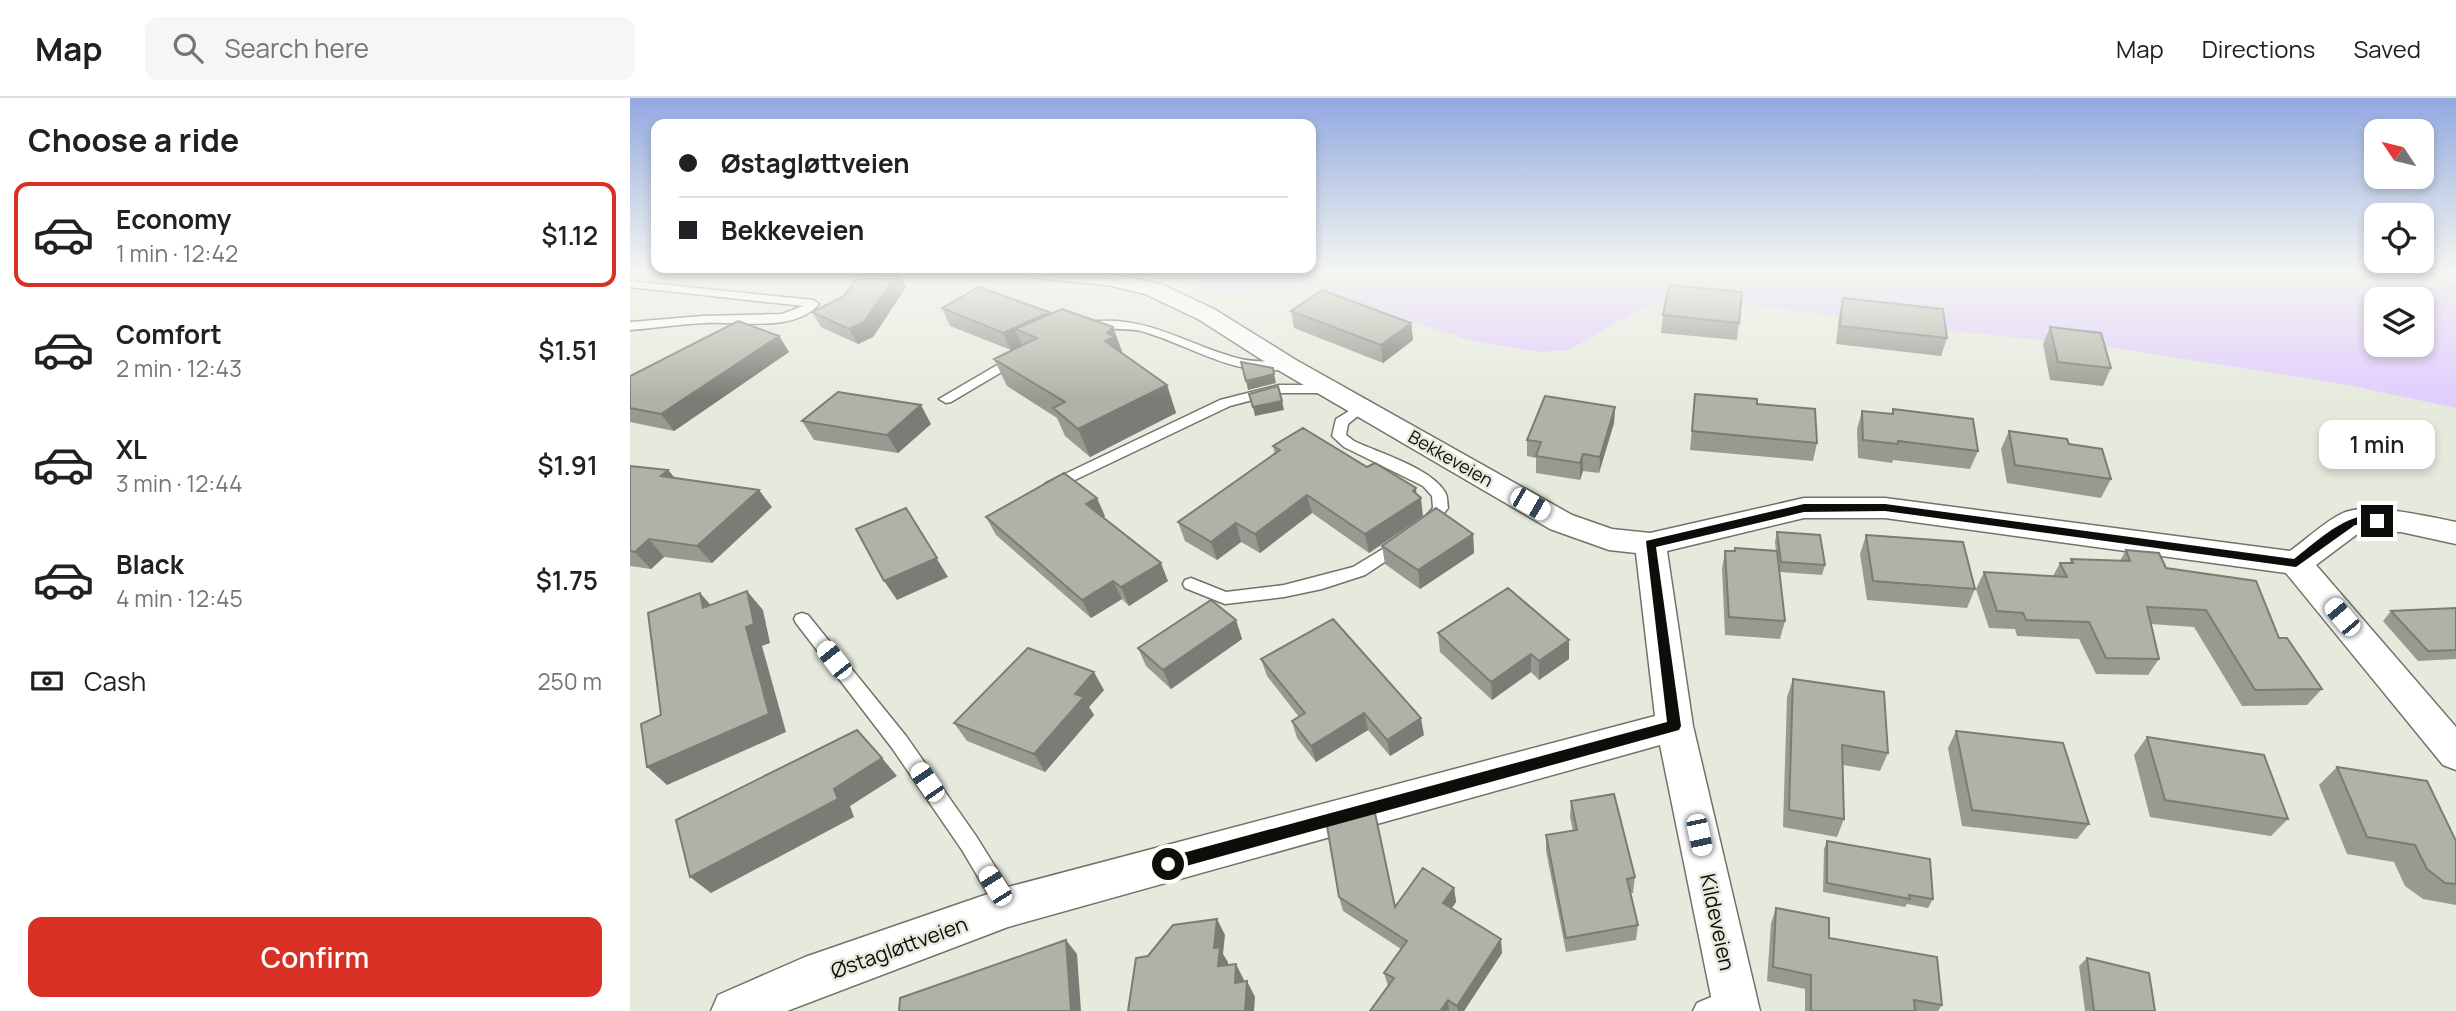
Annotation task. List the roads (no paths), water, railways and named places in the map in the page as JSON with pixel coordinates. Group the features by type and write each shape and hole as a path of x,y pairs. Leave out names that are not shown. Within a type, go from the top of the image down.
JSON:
{"street":[{"name":"Bekkeveien","path":"1205,314 1287,365 1561,522 1609,539 1650,544 1804,508 1885,508 2296,563"},
{"path":"2456,533 2401,522 2353,521 2296,563 2456,754"},
{"name":"Kildeveien","path":"1650,544 1675,726 1725,1007"},
{"name":"Østagløttveien","path":"734,1011 802,996 1008,907 1675,726"}],"lane":[{"path":"630,326 800,314"},
{"path":"1068,331 1109,322 1146,328 1255,366 1276,368 1287,365"},
{"path":"946,400 1027,352"},
{"path":"1042,491 1225,403 1279,389 1329,389"},
{"path":"1191,584 1225,598 1322,583 1359,571 1431,522 1439,512 1442,501 1440,494 1410,471 1350,446 1339,436 1341,422 1362,407"},
{"path":"802,619 899,742 1008,907"}]}
